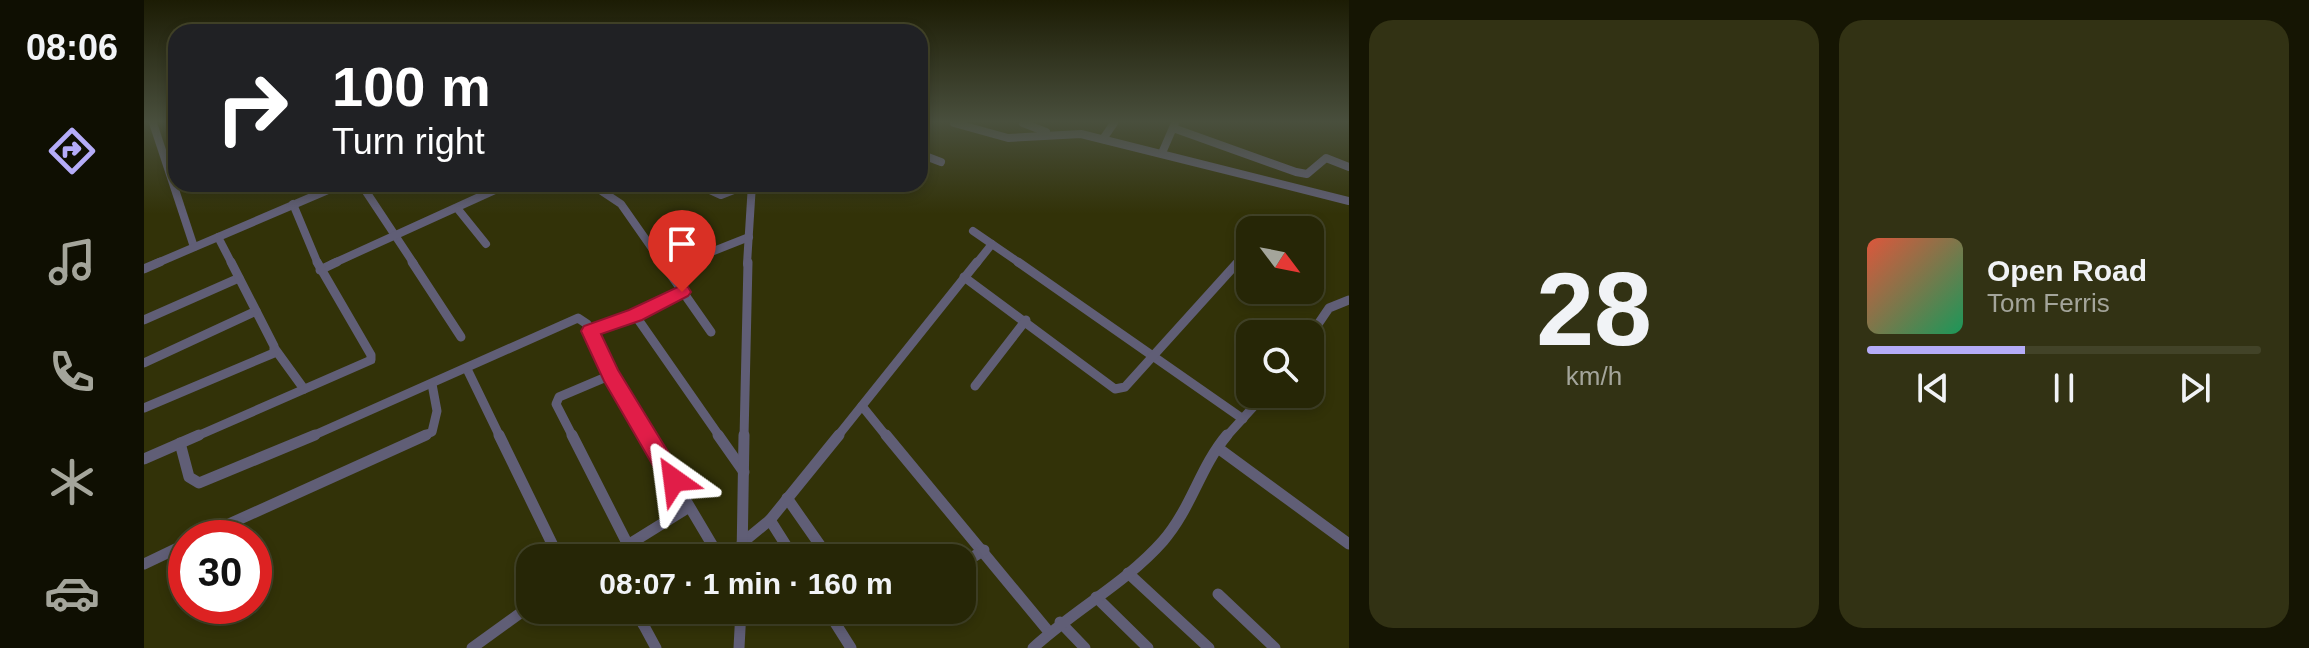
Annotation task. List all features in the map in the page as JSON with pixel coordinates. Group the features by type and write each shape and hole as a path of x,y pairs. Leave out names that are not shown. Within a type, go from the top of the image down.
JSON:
{"street":[{"path":"1163,153 1349,201"},
{"path":"1246,153 1307,174 1326,158 1349,167"},
{"path":"928,157 941,162"},
{"path":"176,192 194,247"},
{"path":"144,269 322,192"},
{"path":"366,192 461,337"},
{"path":"320,270 491,192"},
{"path":"603,192 621,204 711,332"},
{"path":"741,544 750,192"},
{"path":"144,459 371,360 371,355 320,270 293,204"},
{"path":"457,208 486,244"},
{"path":"973,231 1243,419"},
{"path":"218,237 275,349 304,389"},
{"path":"696,258 749,237"},
{"path":"750,544 992,244"},
{"path":"964,277 1115,389 1125,387 1236,265"},
{"path":"144,320 239,278"},
{"path":"590,331 635,315 682,292"},
{"path":"1321,320 1329,308 1349,300"},
{"path":"144,363 256,311"},
{"path":"635,315 744,472"},
{"path":"180,443 189,477 199,483 467,369 571,319 583,320 611,375 711,544"},
{"path":"975,386 1026,320"},
{"path":"144,408 264,360 275,349"},
{"path":"467,369 552,544"},
{"path":"611,375 559,397 556,404 627,544"},
{"path":"238,520 432,432 437,411 432,384"},
{"path":"862,406 1049,632"},
{"path":"1033,648 1060,622 1128,573 1176,525 1218,448 1253,408"},
{"path":"1218,448 1349,544"},
{"path":"787,498 819,544"},
{"path":"630,544 689,507"},
{"path":"770,520 785,544"},
{"path":"976,555 984,550"},
{"path":"144,564 168,553"},
{"path":"1128,573 1209,648"},
{"path":"1218,594 1275,648"},
{"path":"1096,597 1148,648"},
{"path":"472,648 516,616"},
{"path":"1060,622 1085,648"},
{"path":"643,624 656,648"},
{"path":"739,648 740,624"},
{"path":"836,624 851,648"}],"route":[{"path":"674,480 611,375 590,331 635,315 682,292"}]}
